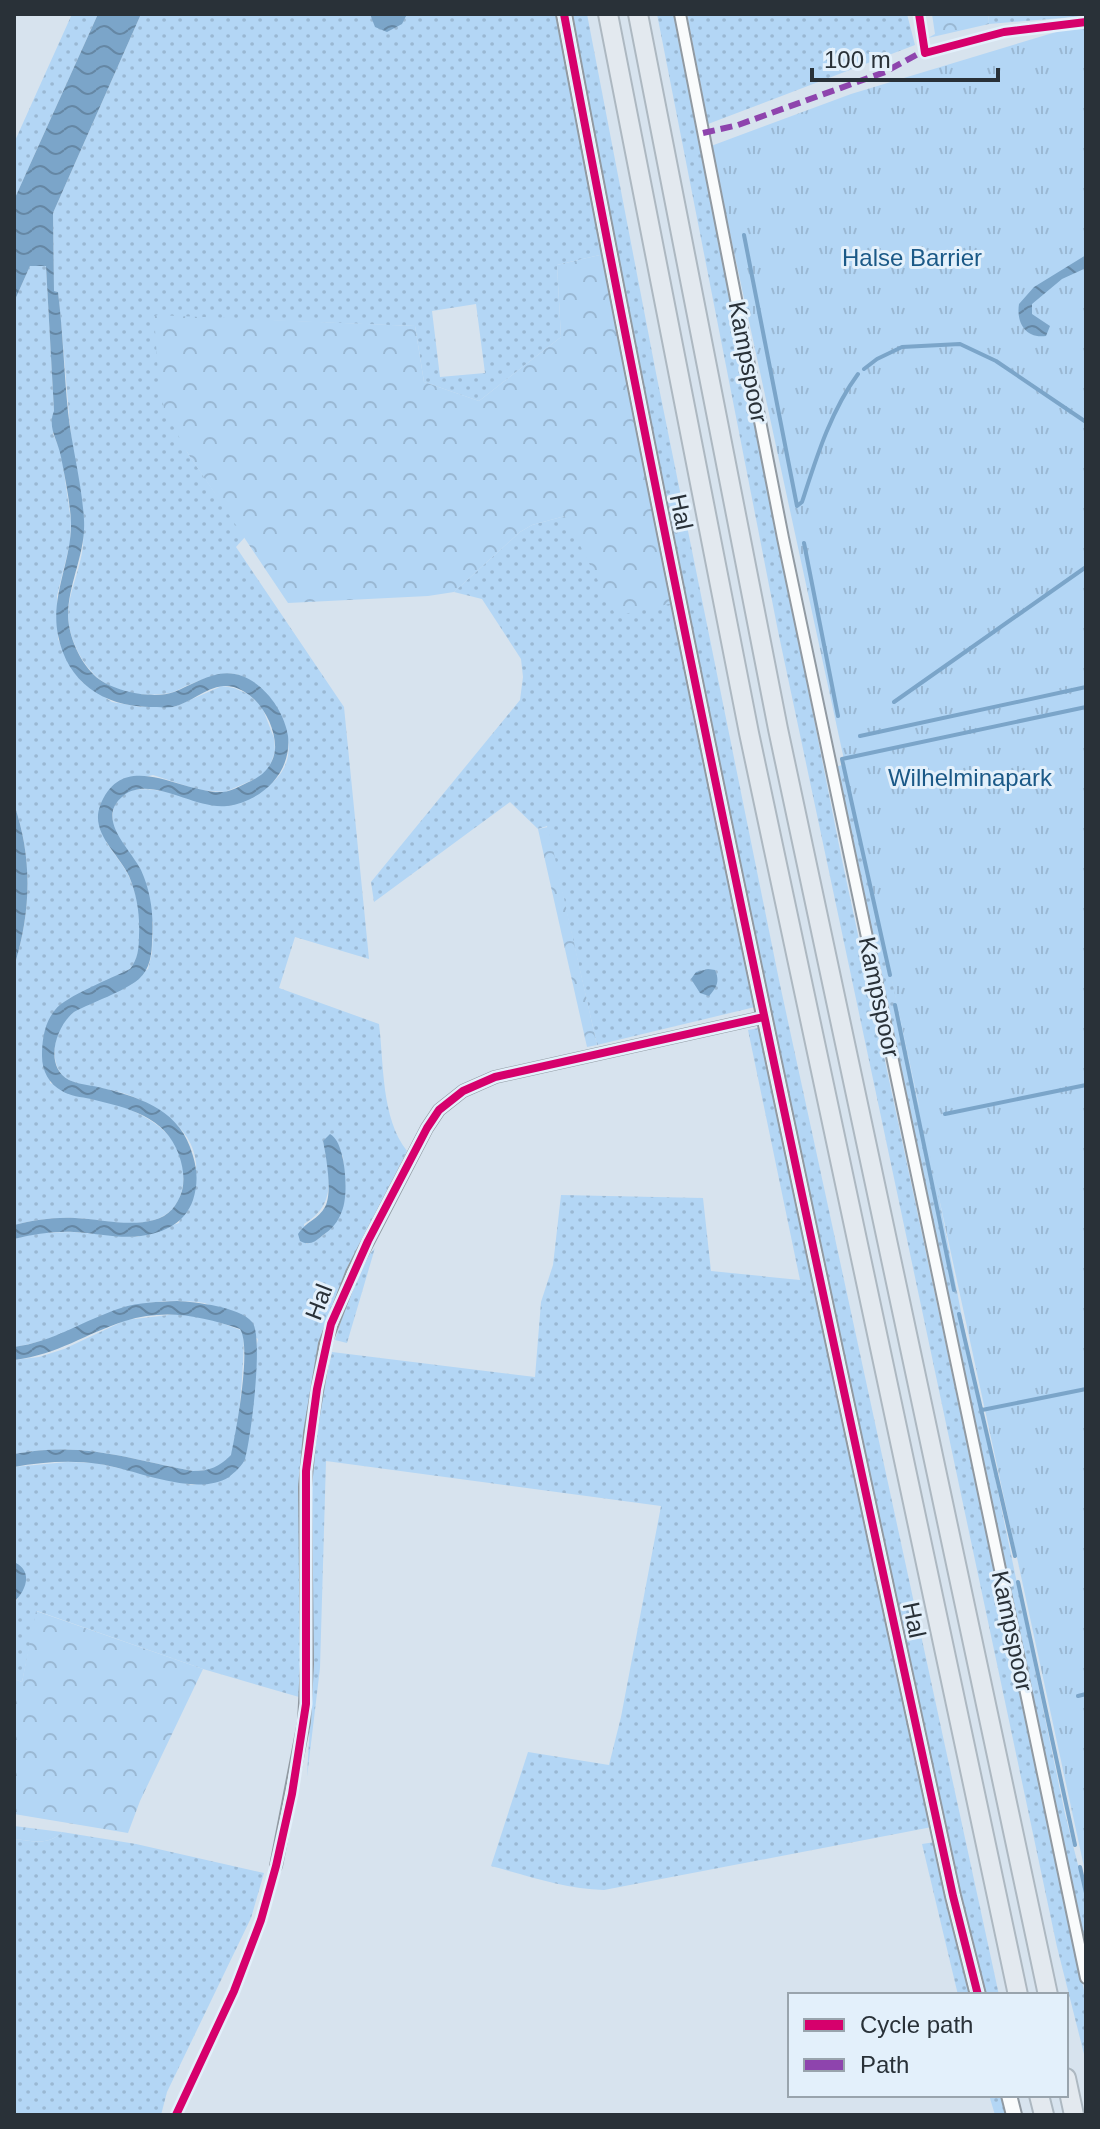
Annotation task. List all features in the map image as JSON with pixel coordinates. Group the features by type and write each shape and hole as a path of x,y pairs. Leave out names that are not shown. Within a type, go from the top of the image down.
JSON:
{"highway":[{"path":"608,14 749,733 830,1126 1018,1993"},
{"path":"638,14 778,729 1048,1993"},
{"path":"1068,2087 1074,2115"}],"street":[{"name":"Hal","path":"564,14 645,433 764,1017 953,1896 977,1993"},
{"name":"Kampspoor","path":"680,14 783,538 1086,1978"},
{"name":"Hal","path":"276,1866 304,1722 307,1664 305,1487 310,1433 325,1344 352,1273 415,1146 439,1110 463,1091 495,1077 764,1017"}],"green space":[{"path":"72,14 98,14 14,200 14,143"},
{"path":"141,14 558,14 604,254 557,265 561,337 479,401 424,382 415,326 154,316 187,452 245,537 236,547 344,707 369,959 295,937 279,988 379,1024 388,1107 392,1123 407,1151 356,1253 323,1340 301,1487 303,1627 299,1697 203,1669 37,1611 22,1682 14,1679 14,1602 18,1599 14,1564 14,1467 67,1462 96,1463 192,1485 228,1477 258,1339 207,1304 182,1301 138,1305 36,1343 14,1347 14,1239 39,1233 72,1232 137,1237 179,1223 195,1176 193,1150 179,1127 168,1117 131,1096 71,1081 63,1076 55,1060 58,1032 68,1017 96,997 148,969 152,953 153,923 113,826 115,806 123,794 137,790 155,790 225,805 234,803 270,785 283,770 289,751 287,734 282,725 259,690 243,677 215,675 172,692 137,694 116,689 98,678 86,665 75,645 68,616 82,554 82,512 74,465 58,292 54,291 53,213","holes":["476,304 485,373 440,377 432,311","323,1141 343,1156 345,1189 334,1223 322,1236 306,1244 304,1224 322,1208 328,1188"]},
{"path":"573,14 587,14 779,980 999,1993 984,1993 969,1941 861,1449 719,770 619,270"},
{"path":"657,14 674,14 842,860 1086,2000 1086,2062 1057,1947 778,631"},
{"path":"687,14 907,14 915,45 708,124"},
{"path":"932,14 988,14 989,24 928,38 935,34"},
{"path":"988,14 1086,14 1086,16 989,24"},
{"path":"1086,27 1086,1876 711,146 851,94 1066,29"},
{"path":"604,254 673,603 616,616 565,516 532,525 520,532 454,592 288,603 187,452 164,409 154,315 415,326 424,382 479,401 561,337 557,265"},
{"path":"30,266 46,266 53,434 61,452 71,521 70,543 57,596 58,639 69,663 82,682 112,702 141,707 174,707 222,686 234,688 248,694 262,707 274,738 275,751 270,766 262,776 225,792 199,790 153,775 117,783 106,842 126,871 136,897 141,935 136,959 130,969 55,1010 50,1083 139,1114 158,1126 173,1141 182,1160 183,1184 177,1202 165,1215 144,1222 59,1218 14,1225 14,967 24,926 28,886 24,845 14,804 14,302"},
{"path":"565,516 673,603 755,1007 597,1045 547,826 538,829 510,802 374,902 371,882 520,700 523,677 521,659 482,599 454,592 520,532 532,525"},
{"path":"847,764 924,1120 1065,1814 1086,1896 1086,1957 834,767"},
{"path":"548,827 597,1045 587,1047 538,829"},
{"path":"759,1028 932,1827 604,1890 561,1885 491,1866 528,1752 609,1765 661,1506 326,1461 320,1668 307,1777 311,1705 311,1495 318,1418 332,1352 535,1377 541,1302 553,1265 561,1195 703,1198 711,1271 800,1280 748,1030"},
{"path":"375,1248 347,1343 335,1340 358,1268"},
{"path":"177,1314 203,1316 243,1331 237,1433 232,1455 225,1463 193,1471 84,1451 62,1449 14,1454 14,1360 39,1357 64,1349 126,1320"},
{"path":"36,1611 203,1669 128,1833 14,1814 14,1679 22,1682"},
{"path":"14,1826 62,1832 46,1841 28,1841 14,1839"},
{"path":"62,1832 136,1844 264,1873 251,1918 167,2092 161,2115 14,2115 14,1839 46,1841"},
{"path":"935,1842 972,1993 958,1993 922,1844"},
{"path":"990,2097 1004,2097 1008,2115 995,2115"}],"water":[{"path":"98,14 141,14 53,213 54,291 58,292 68,412 84,520 69,604 70,632 79,655 94,675 121,690 165,694 219,674 232,673 244,677 265,691 273,701 285,724 288,749 280,773 272,783 240,803 214,806 146,789 134,790 115,805 113,824 141,870 149,895 153,922 150,961 143,975 132,984 74,1012 62,1027 55,1046 56,1065 69,1080 140,1100 175,1122 184,1134 196,1167 196,1186 189,1208 173,1226 150,1235 125,1237 59,1232 14,1239 14,1225 44,1219 135,1223 154,1220 172,1210 183,1186 179,1155 165,1131 131,1110 65,1093 50,1081 43,1067 44,1032 55,1010 79,993 130,969 138,953 139,920 134,890 129,876 102,834 98,816 100,806 110,788 123,779 138,776 154,777 207,791 230,790 264,773 275,750 275,739 267,717 244,691 234,687 216,687 170,707 132,706 117,702 102,696 79,678 63,652 58,635 57,606 71,522 61,457 52,423 54,411 46,266 30,266 14,302 14,200"},
{"path":"370,14 407,14 402,24 387,32 375,27"},
{"path":"1086,255 1086,268 1062,279 1032,304 1032,314 1050,326 1046,336 1028,332 1019,317 1019,304 1034,287"},
{"path":"14,804 24,845 28,886 24,926 14,967"},
{"path":"715,970 717,977 716,987 709,996 700,993 691,979 696,972"},
{"path":"330,1134 340,1147 343,1158 344,1203 339,1219 332,1228 312,1243 306,1243 300,1241 298,1234 316,1218 327,1201 328,1174 323,1141"},
{"path":"177,1301 217,1306 252,1322 257,1346 253,1410 245,1459 238,1469 215,1483 200,1485 89,1463 56,1462 14,1467 14,1454 62,1449 105,1453 193,1471 214,1468 231,1455 244,1371 240,1329 197,1317 154,1315 125,1321 59,1348 14,1360 14,1347 55,1336 107,1313 135,1305"},
{"path":"14,1564 25,1571 26,1582 14,1602"}],"waterway":[{"path":"744,235 797,506 802,502 832,420 858,374"},
{"path":"864,369 902,347 960,344 996,361 1086,422"},
{"path":"804,543 838,716"},
{"path":"894,702 1086,567"},
{"path":"860,736 1086,687"},
{"path":"890,975 842,759 1086,707"},
{"path":"895,1005 954,1290"},
{"path":"945,1114 1086,1085"},
{"path":"959,1314 1015,1556"},
{"path":"982,1410 1086,1389"},
{"path":"1018,1582 1075,1845"},
{"path":"1078,1696 1086,1694"},
{"path":"1080,1867 1086,1893"}],"marked path":[{"path":"703,133 738,125 885,72 929,48"}],"cycle path":[{"path":"564,14 655,486 752,956 953,1896 977,1993"},
{"path":"919,14 925,53 1004,32 1086,22"},
{"path":"176,2115 234,1991 261,1920 292,1794 306,1704 306,1471 317,1389 331,1324 368,1241 427,1128 439,1110 463,1091 495,1077 764,1017"}],"park label":[{"name":"Halse Barrier","path":"912,258"},
{"name":"Wilhelminapark","path":"970,778"}]}
